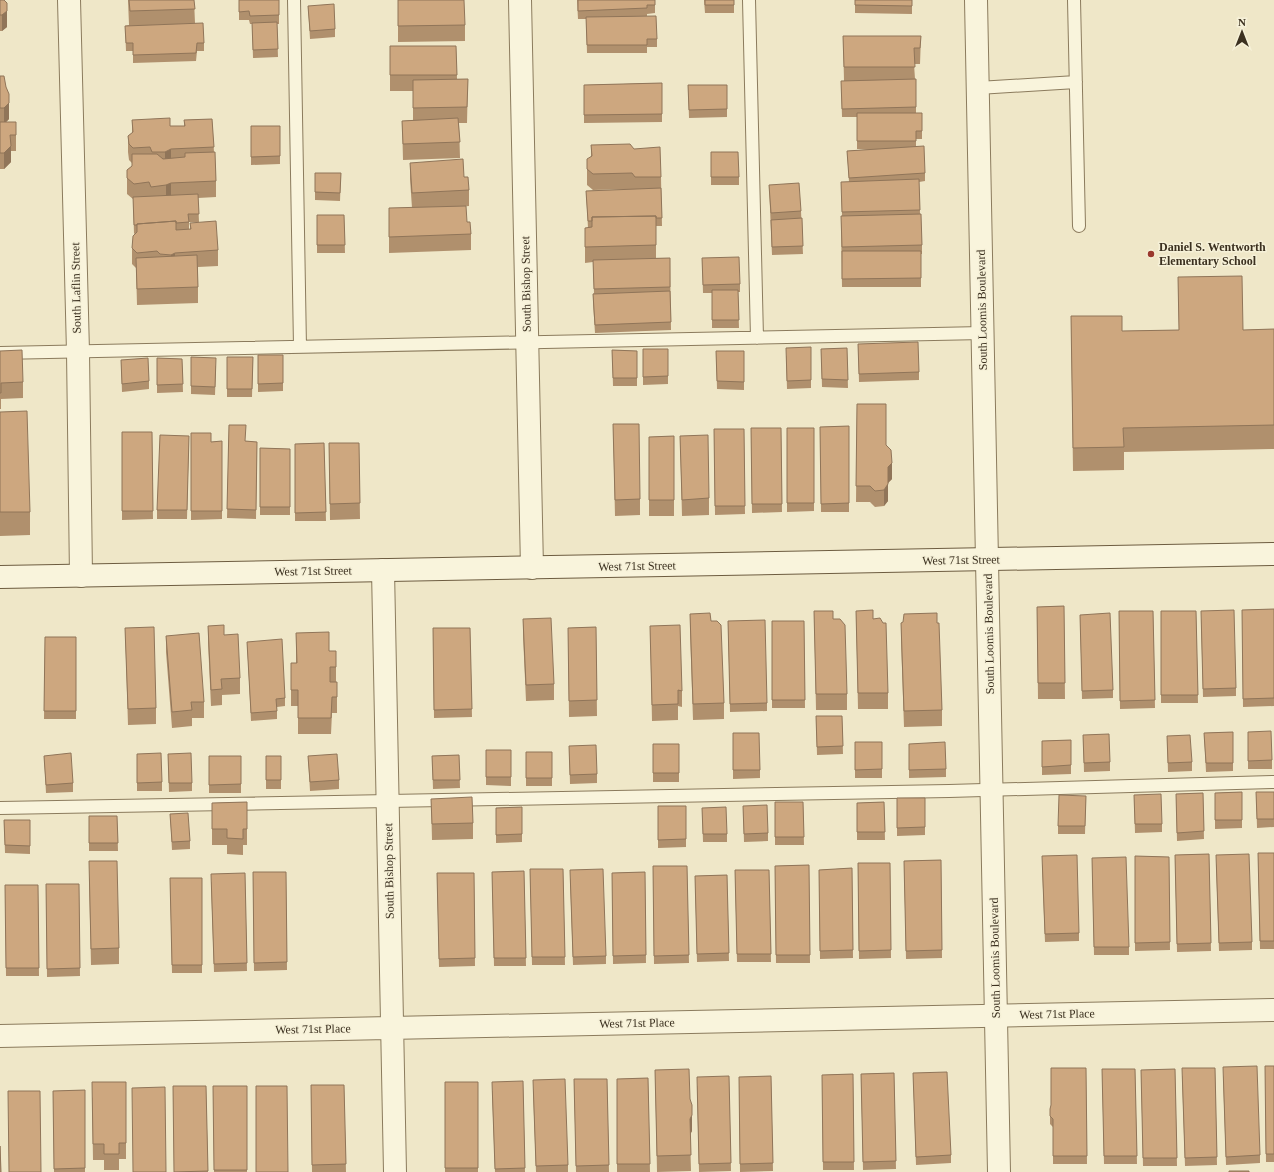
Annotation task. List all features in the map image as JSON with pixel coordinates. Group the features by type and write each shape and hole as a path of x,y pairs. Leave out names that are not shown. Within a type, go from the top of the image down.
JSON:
{"street":[{"name":"South Laflin Street","path":"69,0 78,352 81,576"},
{"name":"South Bishop Street","path":"520,0 532,568"},
{"name":"South Loomis Boulevard","path":"976,0 999,1172"},
{"name":"West 71st Street","path":"0,577 1274,554"},
{"name":"South Bishop Street","path":"383,570 395,1172"},
{"name":"West 71st Place","path":"0,1036 1274,1010"}],"lane":[{"path":"294,0 300,347"},
{"path":"749,0 757,338"},
{"path":"1074,0 1079,226"},
{"path":"978,88 1076,82"},
{"path":"0,353 983,333"},
{"path":"0,808 992,790 1274,782"}],"building":[{"path":"0,0 4,0 7,3 7,11 2,15 0,15"},
{"path":"129,0 194,0 195,9 130,11"},
{"path":"239,0 279,0 279,15 250,16 249,11 239,12"},
{"path":"398,0 464,0 465,25 398,26"},
{"path":"578,0 655,0 655,5 647,5 647,8 578,11"},
{"path":"705,0 734,0 734,5 705,5"},
{"path":"855,0 912,0 912,6 855,5"},
{"path":"334,4 335,29 310,31 308,6"},
{"path":"656,16 657,39 647,39 647,45 587,45 586,17"},
{"path":"277,22 278,49 253,50 252,23"},
{"path":"203,23 204,43 197,43 196,53 133,55 133,43 126,43 125,26"},
{"path":"843,36 921,36 920,48 914,48 915,67 844,67"},
{"path":"390,46 456,46 457,75 390,75"},
{"path":"0,76 4,76 9,94 9,103 4,108 0,108"},
{"path":"468,79 467,107 413,108 413,80"},
{"path":"916,79 916,107 842,109 841,81"},
{"path":"662,83 662,114 584,115 584,85"},
{"path":"688,85 727,85 727,109 689,110"},
{"path":"857,113 922,113 922,131 916,131 916,141 857,141"},
{"path":"170,118 170,126 185,126 184,120 212,119 214,147 171,149 165,152 152,152 150,147 133,148 129,144 128,136 133,132 132,120"},
{"path":"458,118 460,142 403,144 402,121"},
{"path":"0,122 16,122 16,135 10,135 11,146 4,153 0,153"},
{"path":"251,126 280,126 280,156 251,157"},
{"path":"630,144 634,149 660,147 661,177 635,177 632,173 593,174 587,169 587,159 592,156 591,145"},
{"path":"924,146 925,173 849,178 847,151"},
{"path":"215,152 216,181 171,183 151,187 149,182 134,184 127,178 127,170 132,166 132,154 157,154 163,159 185,157 185,153"},
{"path":"711,152 738,152 739,177 711,177"},
{"path":"463,159 464,177 468,177 469,190 412,193 410,163"},
{"path":"315,173 341,173 340,193 315,192"},
{"path":"919,179 920,210 842,212 841,182"},
{"path":"799,183 801,211 771,213 769,185"},
{"path":"661,188 662,218 656,218 656,216 592,217 592,221 588,221 586,191"},
{"path":"198,194 199,214 188,214 189,222 176,223 176,221 134,225 133,197"},
{"path":"466,206 467,222 470,222 471,234 389,237 389,208"},
{"path":"921,214 922,245 842,247 841,216"},
{"path":"317,215 344,215 345,245 317,245"},
{"path":"656,216 656,245 585,247 585,228 592,227 592,217"},
{"path":"802,218 803,246 772,247 771,220"},
{"path":"176,221 176,230 191,229 190,223 216,221 218,250 175,253 171,255 160,254 157,251 137,253 132,248 133,236 137,232 137,224"},
{"path":"842,251 921,251 921,278 842,279"},
{"path":"197,255 198,287 137,289 136,258"},
{"path":"739,257 740,284 703,285 702,258"},
{"path":"670,258 670,287 594,289 593,260"},
{"path":"1242,276 1243,330 1274,329 1274,425 1123,428 1124,447 1073,448 1071,316 1122,316 1122,331 1179,330 1178,277"},
{"path":"712,290 738,290 739,320 712,320"},
{"path":"670,291 671,322 595,325 593,294"},
{"path":"918,342 919,372 859,374 858,344"},
{"path":"811,347 811,380 787,381 786,348"},
{"path":"847,348 848,380 822,379 821,349"},
{"path":"643,349 668,349 668,376 643,377"},
{"path":"22,350 23,382 1,383 0,393 0,351"},
{"path":"612,350 637,351 637,378 613,378"},
{"path":"716,351 744,351 744,382 717,381"},
{"path":"258,355 283,355 283,383 258,384"},
{"path":"191,357 216,358 215,387 191,386"},
{"path":"227,357 253,357 252,389 227,389"},
{"path":"148,358 149,381 122,384 121,360"},
{"path":"157,358 182,359 183,384 157,385"},
{"path":"857,404 886,404 886,445 891,450 892,463 888,467 888,484 884,490 875,491 870,486 856,486"},
{"path":"27,411 30,512 0,512 0,412"},
{"path":"613,424 639,424 640,499 615,500"},
{"path":"229,425 246,425 245,441 257,442 256,510 227,509"},
{"path":"849,426 849,503 821,504 820,427"},
{"path":"751,428 781,428 782,504 752,504"},
{"path":"787,428 814,428 814,503 787,503"},
{"path":"714,429 744,429 745,506 715,506"},
{"path":"122,432 152,432 153,511 122,511"},
{"path":"191,433 211,433 211,442 222,441 222,511 191,511"},
{"path":"160,435 189,436 187,510 157,510"},
{"path":"708,435 709,498 682,500 680,436"},
{"path":"674,436 674,500 649,500 649,437"},
{"path":"324,443 326,512 295,513 295,444"},
{"path":"329,443 359,443 360,503 330,504"},
{"path":"260,448 290,449 290,507 260,507"},
{"path":"1064,606 1065,683 1038,683 1037,607"},
{"path":"1274,609 1274,698 1243,699 1242,610"},
{"path":"873,610 873,619 880,618 883,623 886,623 888,693 858,693 856,611"},
{"path":"1234,610 1236,688 1203,689 1201,611"},
{"path":"814,611 833,611 833,619 840,619 845,625 847,694 816,694"},
{"path":"1119,611 1153,611 1155,700 1120,701"},
{"path":"1161,611 1196,611 1198,695 1161,695"},
{"path":"710,613 711,621 717,621 721,625 724,703 693,704 690,614"},
{"path":"937,613 937,623 939,623 942,710 904,711 901,623 903,622 904,614"},
{"path":"1110,613 1113,690 1082,691 1080,615"},
{"path":"551,618 554,684 526,685 523,619"},
{"path":"765,620 767,703 730,704 728,621"},
{"path":"772,621 804,621 805,700 772,700"},
{"path":"224,625 224,635 238,634 240,678 221,679 222,689 211,690 208,626"},
{"path":"680,625 682,691 678,690 678,704 652,705 650,626"},
{"path":"154,627 156,708 128,709 125,628"},
{"path":"596,627 597,700 569,701 568,628"},
{"path":"433,628 470,628 472,709 434,710"},
{"path":"329,632 329,651 336,651 336,667 330,667 330,682 337,682 337,697 332,697 331,718 298,718 298,690 291,690 291,663 297,663 296,633"},
{"path":"199,633 204,702 191,702 192,710 172,712 166,636"},
{"path":"45,637 76,637 76,711 44,711"},
{"path":"282,639 285,698 276,699 277,711 251,713 247,642"},
{"path":"816,716 842,716 843,746 817,747"},
{"path":"1271,731 1272,760 1248,761 1248,732"},
{"path":"1233,732 1233,763 1206,763 1204,733"},
{"path":"733,733 759,733 760,770 733,770"},
{"path":"1109,734 1110,762 1084,763 1083,735"},
{"path":"1190,735 1192,762 1168,763 1167,736"},
{"path":"1071,740 1071,765 1042,767 1042,741"},
{"path":"855,742 882,742 882,769 855,770"},
{"path":"945,742 946,769 909,770 909,744"},
{"path":"653,744 679,744 679,773 653,773"},
{"path":"596,745 597,774 570,775 569,746"},
{"path":"486,750 511,750 511,777 486,777"},
{"path":"526,752 552,752 552,778 526,778"},
{"path":"71,753 73,783 46,785 44,756"},
{"path":"161,753 162,782 137,783 137,754"},
{"path":"191,753 192,783 169,783 168,754"},
{"path":"337,754 339,780 310,782 308,756"},
{"path":"459,755 460,780 433,780 432,756"},
{"path":"209,756 241,756 241,784 209,785"},
{"path":"266,756 281,756 281,780 266,780"},
{"path":"1242,792 1242,820 1215,820 1215,793"},
{"path":"1256,792 1274,792 1274,819 1257,819"},
{"path":"1203,793 1204,831 1177,833 1176,794"},
{"path":"1161,794 1162,824 1135,824 1134,795"},
{"path":"1059,795 1086,796 1085,826 1058,826"},
{"path":"472,797 473,823 432,824 431,799"},
{"path":"897,798 925,798 925,827 897,828"},
{"path":"247,802 247,829 243,829 243,839 227,838 227,829 212,829 212,803"},
{"path":"775,802 803,802 804,837 775,837"},
{"path":"884,802 885,832 857,832 857,803"},
{"path":"767,805 768,833 744,834 743,806"},
{"path":"658,806 686,806 686,839 658,840"},
{"path":"522,807 522,834 496,835 496,808"},
{"path":"726,807 727,834 703,834 702,808"},
{"path":"188,813 190,841 172,842 170,814"},
{"path":"89,816 117,816 118,843 89,843"},
{"path":"4,820 30,820 30,846 5,845"},
{"path":"1258,853 1274,853 1274,941 1260,941"},
{"path":"1209,854 1211,943 1177,944 1175,855"},
{"path":"1249,854 1252,942 1219,943 1216,855"},
{"path":"1077,855 1079,933 1045,934 1042,856"},
{"path":"1135,856 1169,857 1170,942 1135,943"},
{"path":"1126,857 1129,947 1094,947 1092,858"},
{"path":"941,860 942,950 906,951 904,861"},
{"path":"89,861 117,861 119,948 91,949"},
{"path":"858,863 890,863 891,950 859,951"},
{"path":"809,865 810,955 776,955 775,866"},
{"path":"653,866 687,866 689,955 654,956"},
{"path":"852,868 853,950 820,951 819,870"},
{"path":"530,869 563,869 565,957 532,957"},
{"path":"603,869 606,956 573,957 570,870"},
{"path":"735,870 769,870 771,954 737,954"},
{"path":"524,871 526,958 494,958 492,872"},
{"path":"253,872 286,872 287,962 254,963"},
{"path":"645,872 646,955 613,956 612,873"},
{"path":"245,873 247,963 214,964 211,874"},
{"path":"437,873 474,873 475,958 439,959"},
{"path":"727,875 729,953 697,954 695,876"},
{"path":"170,878 202,878 202,965 172,965"},
{"path":"46,884 79,884 80,968 47,969"},
{"path":"5,885 38,885 39,968 6,968"},
{"path":"1257,1066 1260,1155 1226,1157 1223,1067"},
{"path":"1265,1066 1274,1066 1274,1154 1266,1154"},
{"path":"1051,1068 1086,1068 1087,1156 1053,1156 1053,1119 1050,1116"},
{"path":"1182,1068 1215,1068 1217,1157 1185,1158"},
{"path":"689,1069 690,1099 692,1105 692,1115 690,1119 691,1155 657,1156 655,1070"},
{"path":"1102,1069 1135,1069 1137,1156 1104,1156"},
{"path":"1175,1069 1177,1158 1143,1158 1141,1070"},
{"path":"947,1072 951,1155 916,1157 913,1073"},
{"path":"894,1073 896,1161 863,1162 861,1074"},
{"path":"853,1074 854,1162 823,1162 822,1075"},
{"path":"729,1076 731,1163 699,1164 697,1077"},
{"path":"771,1076 773,1163 740,1164 739,1077"},
{"path":"648,1078 650,1164 617,1164 617,1079"},
{"path":"565,1079 568,1165 536,1166 533,1080"},
{"path":"574,1079 607,1079 609,1165 576,1166"},
{"path":"523,1081 525,1168 495,1169 492,1082"},
{"path":"92,1082 126,1082 126,1143 119,1143 119,1154 104,1154 104,1144 93,1144"},
{"path":"445,1082 478,1082 478,1168 445,1168"},
{"path":"311,1085 344,1085 346,1164 312,1165"},
{"path":"173,1086 206,1086 208,1171 174,1172"},
{"path":"213,1086 247,1086 247,1170 214,1170"},
{"path":"256,1086 287,1086 288,1172 256,1172"},
{"path":"165,1087 166,1172 133,1172 132,1088"},
{"path":"85,1090 85,1168 54,1169 53,1091"},
{"path":"8,1091 40,1091 41,1172 9,1172"},
{"path":"0,1146 1,1172 0,1172"},
{"path":"1249,1171 1249,1172 1229,1172"}],"place":[{"name":"Daniel S. Wentworth Elementary School","path":"1151,254"}]}
